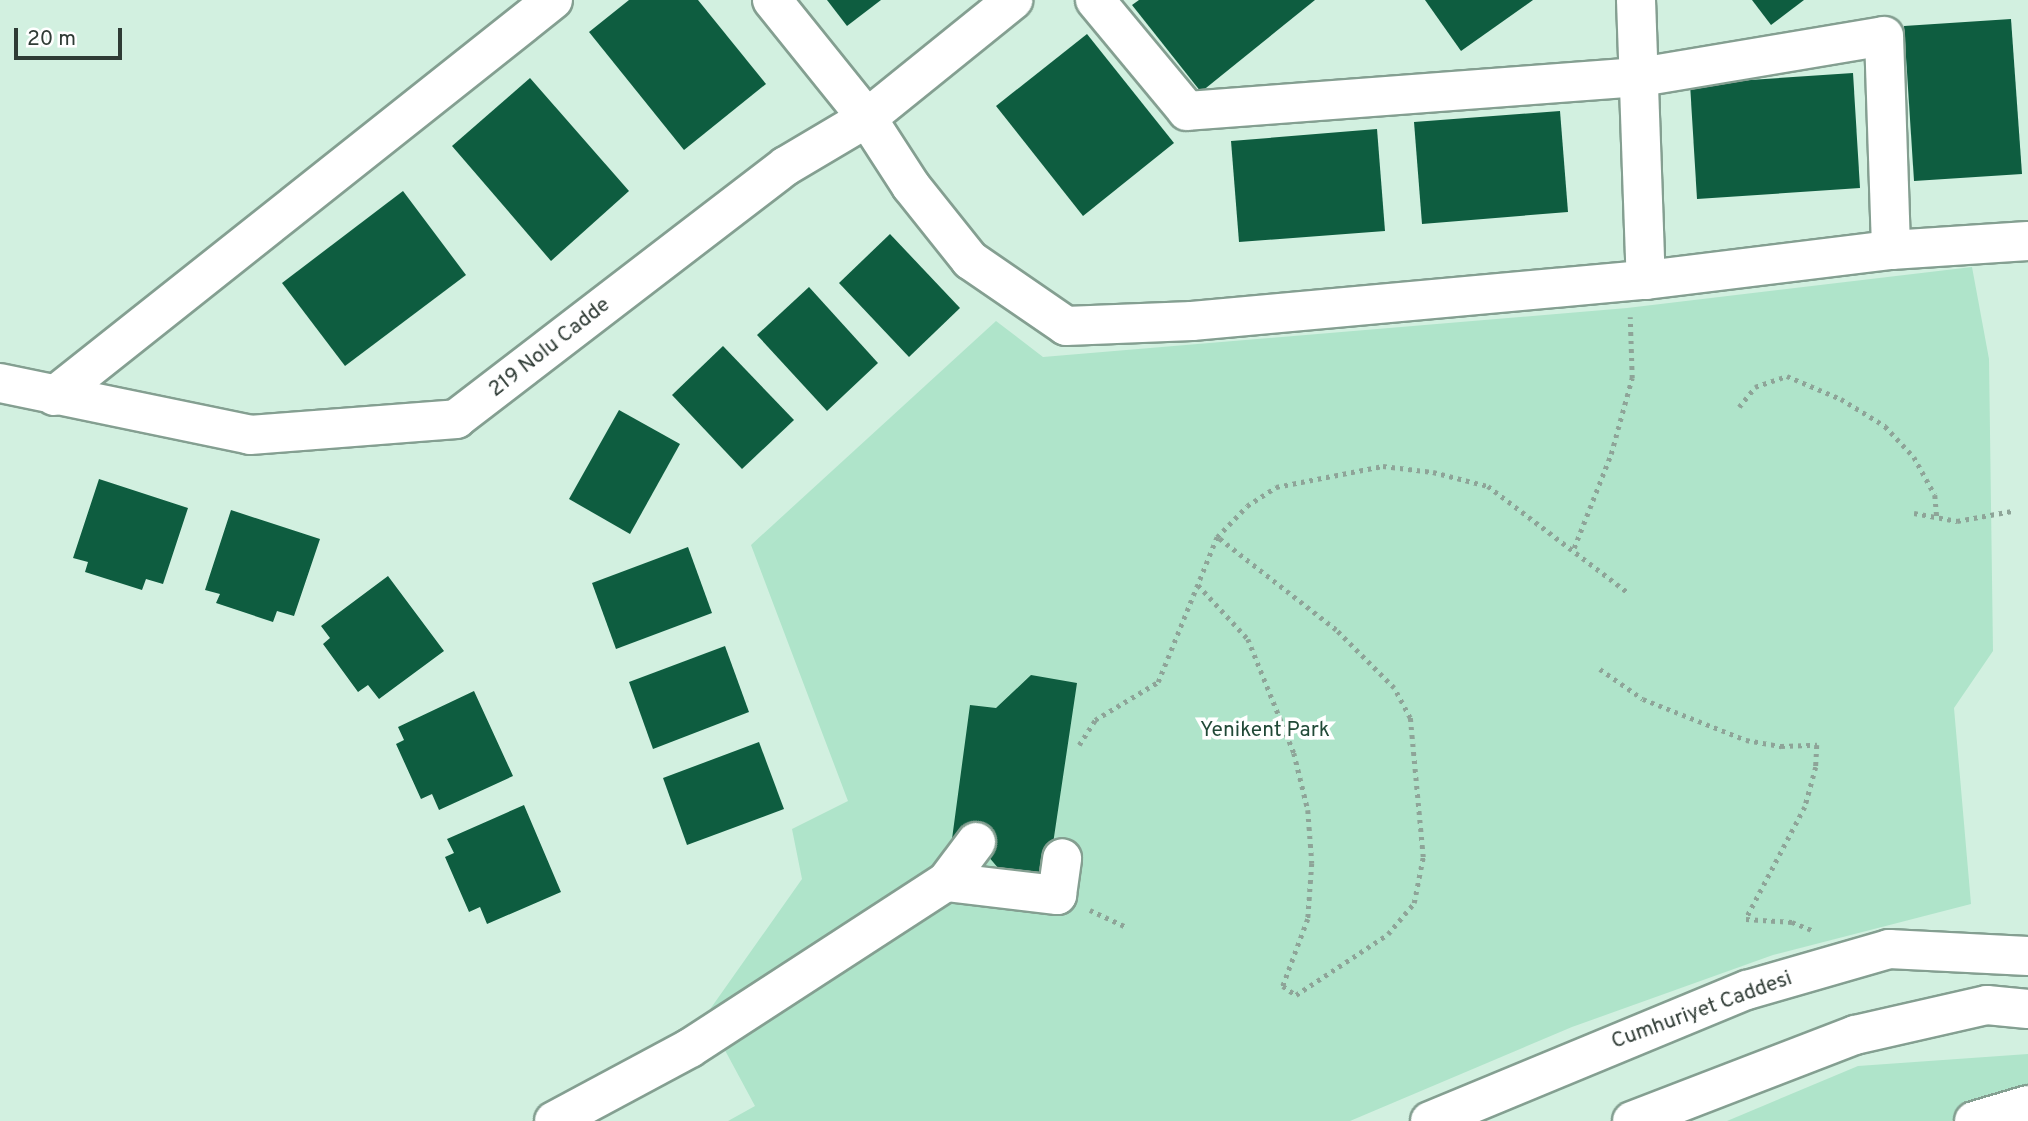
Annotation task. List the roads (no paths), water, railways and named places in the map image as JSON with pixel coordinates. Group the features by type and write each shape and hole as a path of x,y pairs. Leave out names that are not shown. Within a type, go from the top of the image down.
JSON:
{"street":[{"path":"54,396 553,0"},
{"path":"772,0 867,118 911,186 970,260 1066,326 1192,321 1634,281 1891,250 2028,241"},
{"name":"219 Nolu Cadde","path":"0,383 250,435 456,419 786,166 867,118 1013,0"},
{"path":"1094,0 1186,111 1640,77 1884,36 1891,250"},
{"path":"1634,281 1640,77 1636,0"},
{"path":"554,1121 690,1048 946,882 976,842"},
{"path":"946,882 1057,895 1062,858"},
{"name":"Cumhuriyet Caddesi","path":"1430,1121 1747,990 1889,949 2028,957"},
{"path":"1632,1121 1855,1035 1987,1005 2028,1009"},
{"path":"1975,1121 2028,1105"}],"park label":[{"name":"Yenikent Park","path":"1265,731"}]}
